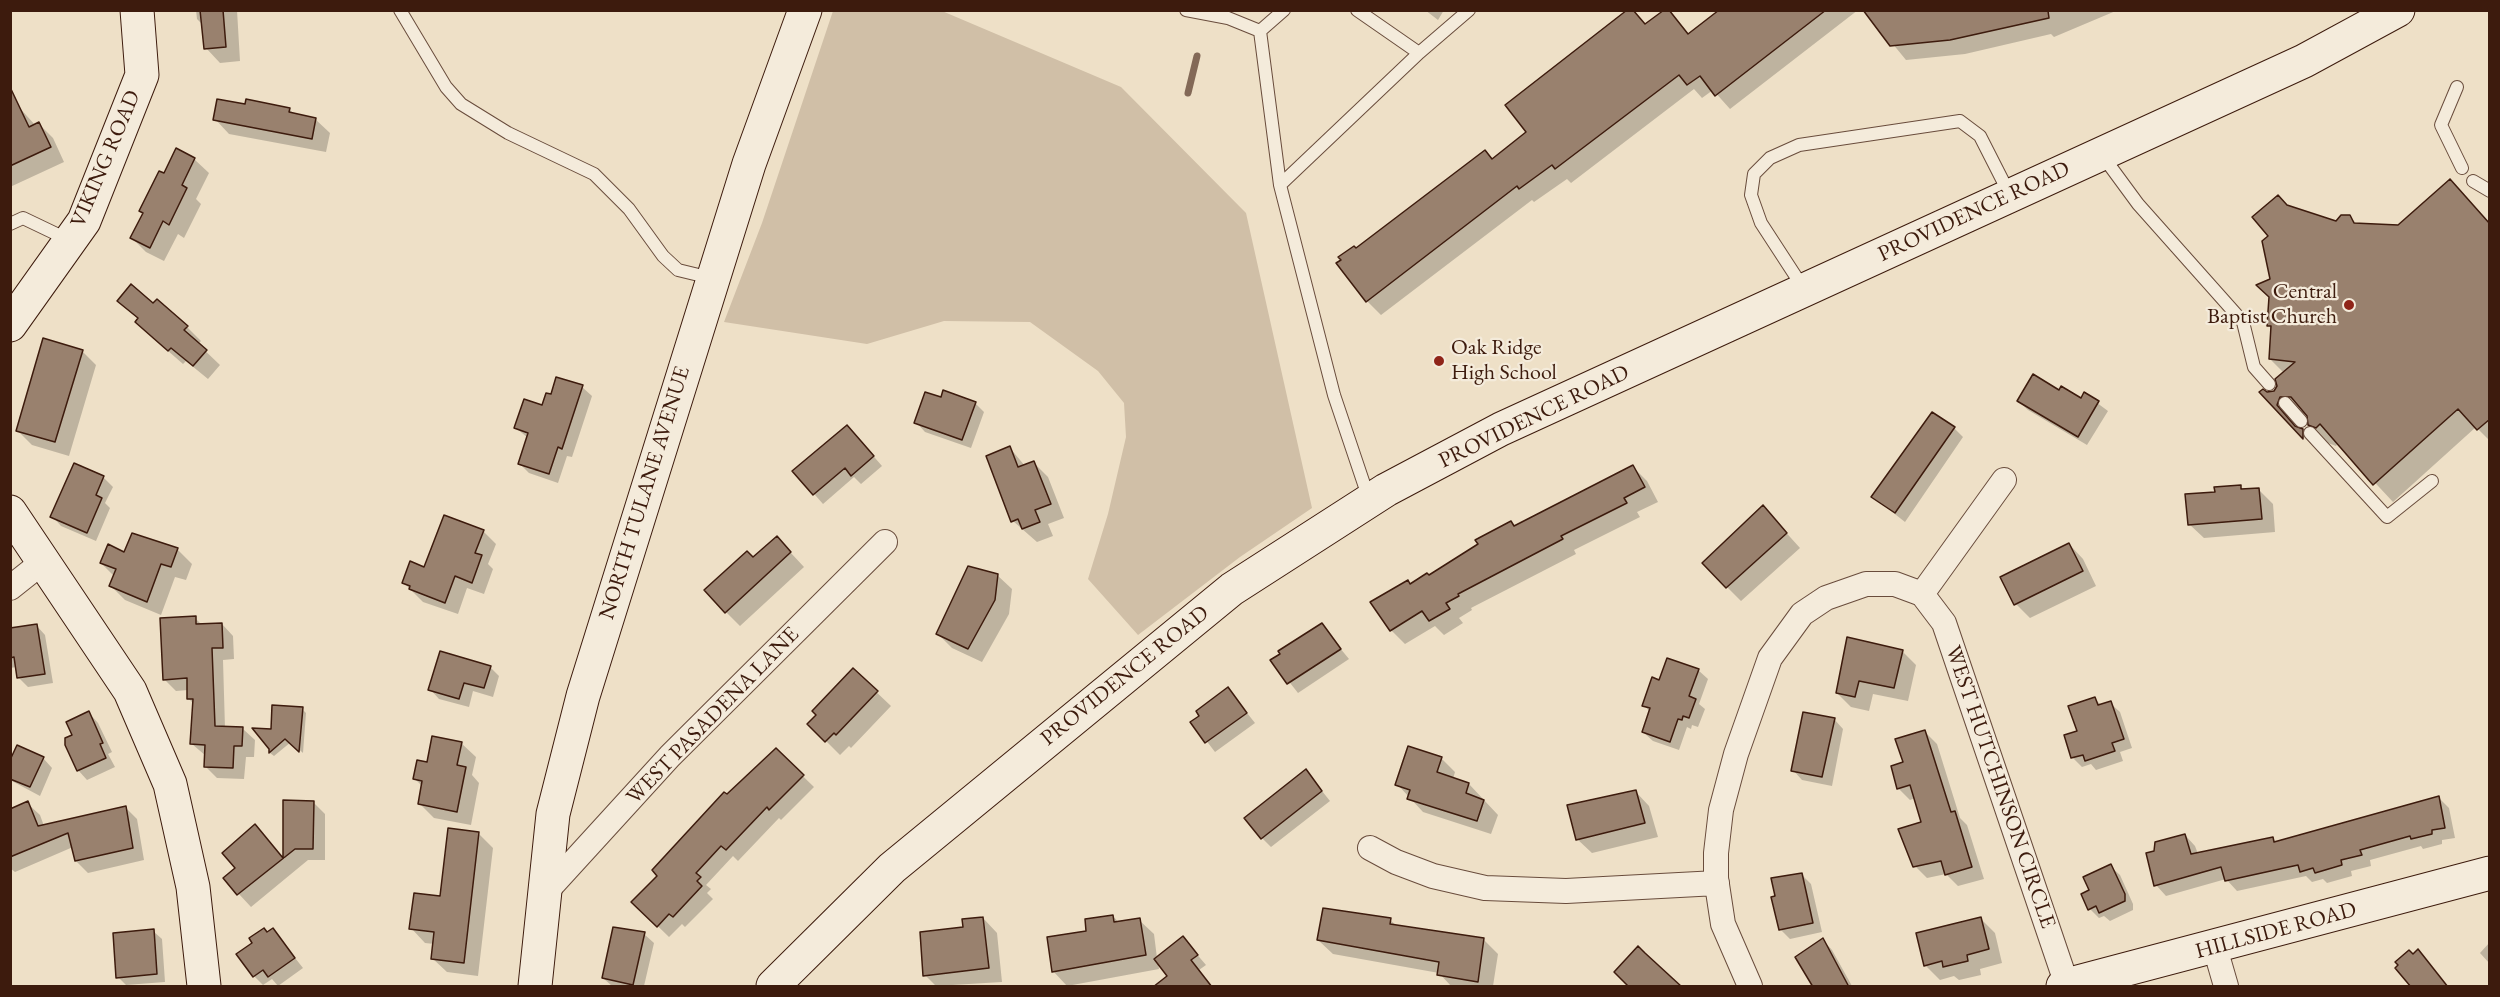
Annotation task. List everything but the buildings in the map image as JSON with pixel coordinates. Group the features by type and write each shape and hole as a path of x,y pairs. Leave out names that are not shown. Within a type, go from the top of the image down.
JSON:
{"street":[{"name":"VIKING ROAD","path":"10,325 84,221 142,75 137,10"},
{"name":"NORTH TULANE AVENUE","path":"535,987 554,814 583,696 712,278 749,164 805,10"},
{"name":"PROVIDENCE ROAD","path":"773,987 892,868 1039,746 1232,589 1369,500 1501,429 2304,61 2398,10"},
{"path":"1750,987 1723,924 1717,882 1716,853 1721,810 1751,708 1770,658 1802,614 1826,598 1866,584 1895,584 1922,594 2004,480"},
{"path":"10,512 130,691 170,784 193,887 204,987"},
{"name":"WEST PASADENA LANE","path":"544,894 670,756 885,542"},
{"path":"10,588 44,561"},
{"name":"WEST HUTCHINSON CIRCLE","path":"1922,594 1944,623 2065,986"},
{"path":"1370,849 1433,876 1485,888 1566,891 1717,882"},
{"name":"HILLSIDE ROAD","path":"2065,986 2216,948 2490,873"},
{"path":"2216,948 2226,987"}],"lane":[{"path":"400,10 446,87 461,104 508,133 594,174 629,209 663,255 678,270 712,278"},
{"path":"1186,10 1228,18 1260,31"},
{"path":"1260,31 1284,10"},
{"path":"1357,10 1419,53"},
{"path":"1280,185 1419,53 1469,10"},
{"path":"1260,31 1280,185 1334,395 1369,500"},
{"path":"2457,87 2441,125 2462,168"},
{"path":"1805,290 1761,222 1751,195 1754,174 1770,158 1799,145 1960,121 1980,136 2010,195"},
{"path":"2101,154 2138,204 2243,322 2254,367 2269,384"},
{"path":"2473,181 2490,191"},
{"path":"10,224 23,218 70,241"},
{"path":"2284,404 2301,422"},
{"path":"2310,433 2387,517 2432,482"}],"shaded area":[{"path":"833,11 942,11 1121,87 1246,213 1312,508 1240,557 1138,635 1088,579 1108,514 1126,437 1124,403 1098,371 1030,322 944,321 867,344 724,322 762,223"}],"waterway":[{"path":"1188,93 1197,56"}],"place":[{"name":"Central Baptist Church","path":"2349,305"},
{"name":"Oak Ridge High School","path":"1439,361"}]}
